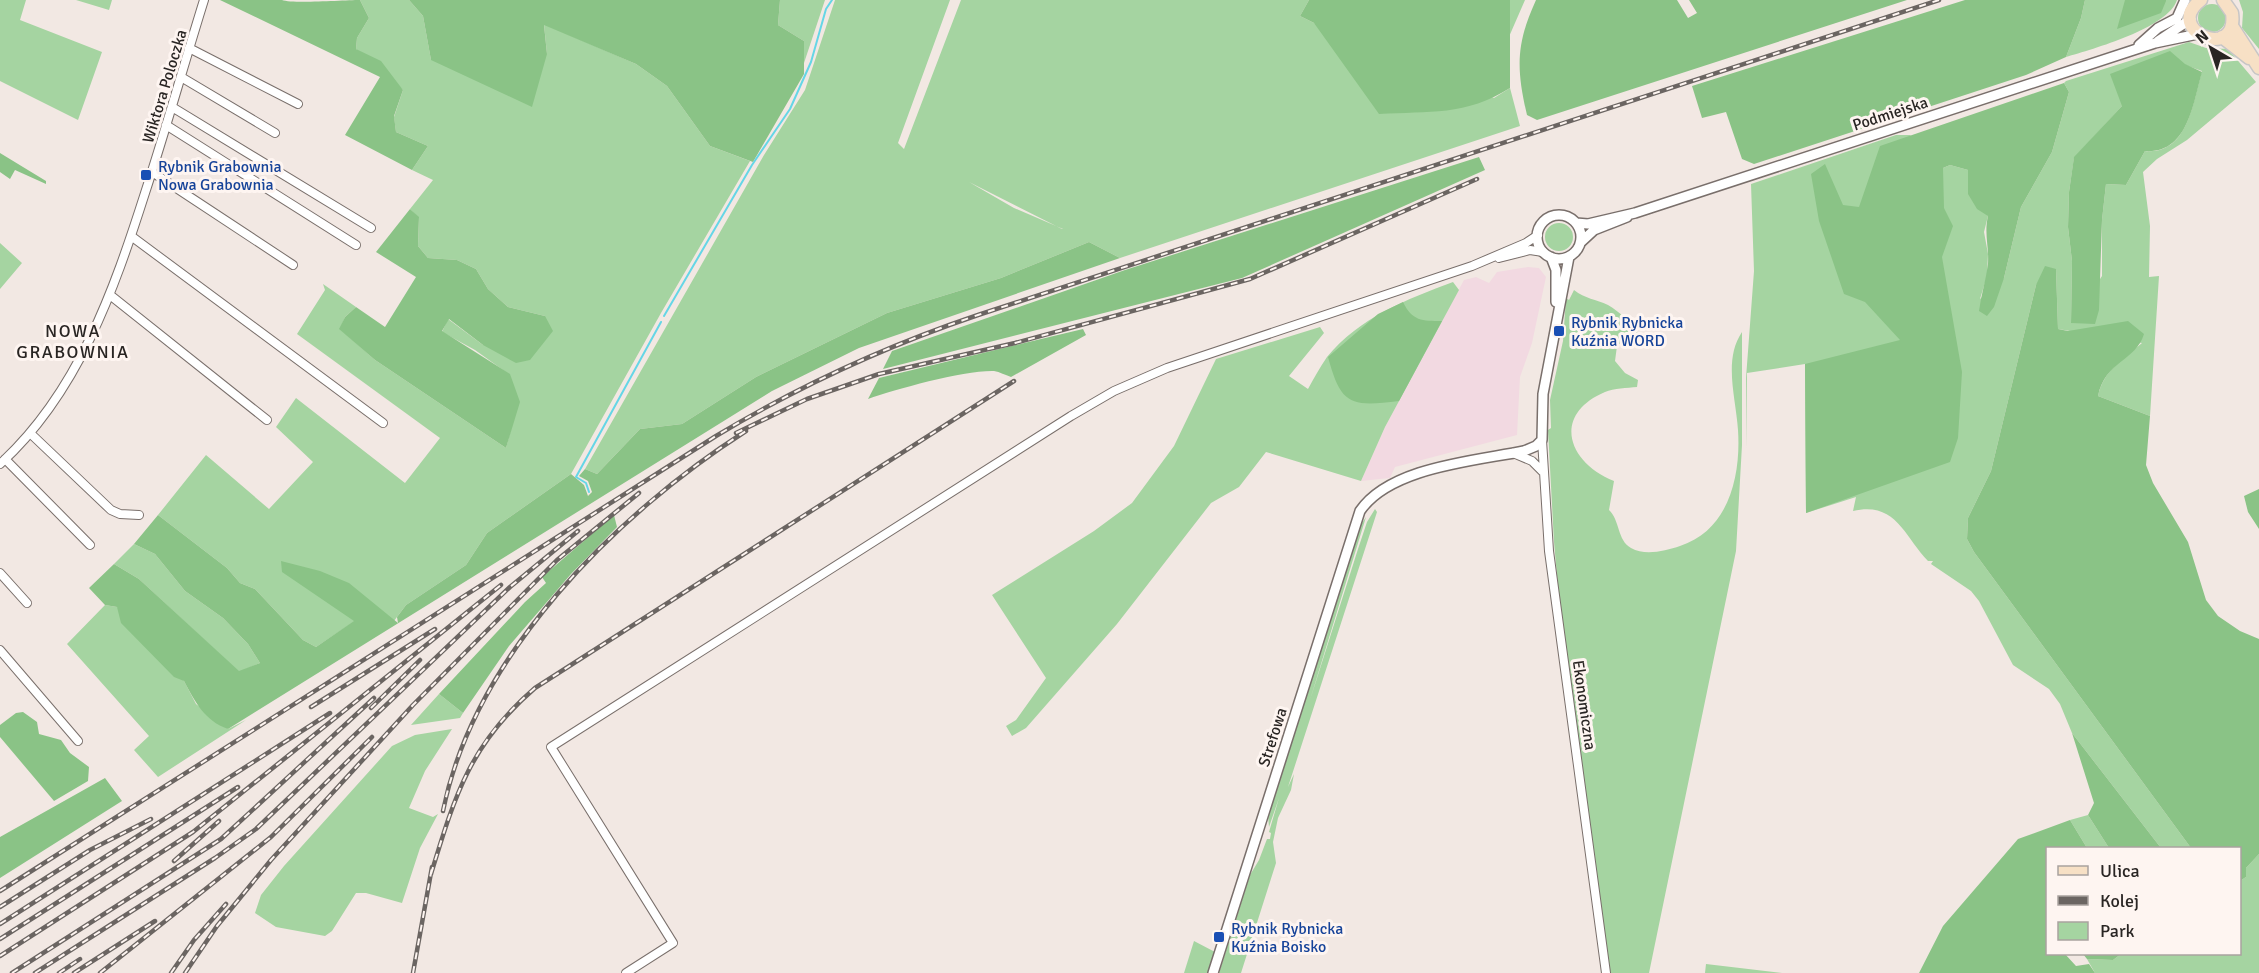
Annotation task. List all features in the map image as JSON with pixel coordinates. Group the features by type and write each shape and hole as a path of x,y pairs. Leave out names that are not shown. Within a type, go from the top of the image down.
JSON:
{"main road":[{"path":"2223,0 2232,13 2232,26 2258,66"},
{"path":"2194,1 2190,19 2198,34 2210,39 2222,37 2232,26"},
{"path":"2222,37 2258,66"}],"street":[{"name":"Wiktora Poloczka","path":"3,461 30,433 74,368 110,295 152,172 204,0"},
{"path":"2135,49 2158,28 2175,19 2194,1"},
{"name":"Podmiejska","path":"2155,43 2190,19"},
{"name":"Podmiejska","path":"1581,242 1594,230 1635,213 2135,49 2198,34"},
{"path":"189,48 297,104"},
{"path":"181,77 275,133"},
{"path":"172,107 371,228"},
{"path":"166,125 356,244"},
{"path":"152,172 293,265"},
{"name":"Podmiejska","path":"1576,223 1588,224 1635,213"},
{"path":"626,973 673,943 551,747 1071,416 1114,392 1196,357 1491,259 1530,250 1547,255 1569,257 1581,242 1580,232 1576,223 1565,216 1553,216 1543,223 1538,235 1491,259"},
{"path":"1538,235 1547,255"},
{"path":"131,236 383,423"},
{"name":"Ekonomiczna","path":"1547,255 1556,270 1556,316"},
{"name":"Ekonomiczna","path":"1569,257 1543,394 1543,472 1549,551 1605,973"},
{"path":"110,295 267,420"},
{"path":"30,433 111,510 120,514 139,515"},
{"path":"1513,453 1533,448 1542,440"},
{"path":"1513,453 1532,461 1543,472"},
{"name":"Strefowa","path":"1213,973 1360,511 1377,492 1405,478 1513,453"},
{"path":"3,461 90,545"},
{"path":"0,573 27,603"},
{"path":"0,650 78,741"}],"shaded area":[{"path":"1528,267 1539,268 1546,277 1532,343 1520,377 1517,435 1395,467 1390,478 1361,481 1385,427 1464,280 1476,277 1489,283 1497,272"}],"green space":[{"path":"0,0 26,0 20,20 102,52 78,120 0,81"},
{"path":"76,0 112,0 109,10"},
{"path":"220,0 307,2 360,0 369,18 357,38 356,49 381,61 403,90 394,116 396,132 428,146 412,170 345,135 380,77"},
{"path":"360,0 409,0 423,16 431,60 547,54 544,24 636,64 667,86 710,146 750,161 571,474 487,533 466,565 406,605 394,621 355,621 316,647 303,640 255,589 240,583 227,568 158,515 206,455 269,509 313,462 276,427 296,398 405,483 440,438 297,334 325,290 323,284 356,307 345,317 340,329 375,360 506,448 513,422 510,375 475,350 442,332 448,319 483,345 545,316 508,307 488,289 476,269 457,260 428,258 418,246 419,218 410,209 433,180 412,170 428,146 396,132 394,117 403,90 356,49 357,38 369,18"},
{"path":"409,0 780,0 778,25 804,41 804,74 753,162 710,146 667,86 636,64 544,25 547,54 532,107 431,60 423,16"},
{"path":"780,0 825,0 804,63 804,41 778,25"},
{"path":"835,0 950,0 898,143 904,149 961,0 1309,0 1300,16 1314,23 1494,98 1510,88 1520,126 1120,258 1089,242 1001,278 887,313 756,377 682,424 640,429 597,474 585,469 764,155 805,90","holes":["969,182 1056,226 1014,208"]},
{"path":"1309,0 1510,0 1510,88 1494,97 1462,108 1379,114 1314,23 1300,16"},
{"path":"1509,0 1525,0 1508,39"},
{"path":"1536,0 1677,0 1688,18 1697,13 1689,0 1907,0 1537,120 1527,115 1520,70 1521,43"},
{"path":"1965,0 2085,0 2081,18 2066,57 2026,75 1754,164 1742,159 1726,112 1702,118 1692,86"},
{"path":"2085,0 2177,0 2171,10 2160,20 2145,28 2111,43 2066,57 2081,18"},
{"path":"2125,0 2166,1 2161,13 2117,29"},
{"path":"2239,0 2259,0 2259,49 2242,28 2243,12"},
{"path":"2212,4 2222,8 2226,18 2222,28 2212,32 2202,28 2198,18 2202,8"},
{"path":"2189,42 2206,48 2228,49 2256,82 2187,140 2157,159 2143,172 2150,226 2149,277 2159,276 2150,416 2098,396 2109,372 2142,343 2058,329 2056,269 2036,285 1991,471 1968,518 1967,539 1974,552 2190,847 2160,847 2072,733 2060,704 2049,689 2013,665 1979,601 1971,591 1931,564 1933,561 1928,561 1898,523 1879,511 1868,509 1853,511 1856,497 1806,513 1805,364 1747,373 1746,449 1746,378 1754,271 1751,184 1896,135 1910,135 1943,168 1950,165 1968,170 1988,216 1984,232 1988,254 1987,276 1980,299 2004,278 2021,207 2052,152 2069,92 2064,83","holes":["2175,57 2185,65 2202,71 2191,111 2180,136 2171,145 2159,150 2145,151 2126,185 2106,184 2102,220 2102,276 2071,323 2072,261 2068,227 2069,192 2074,158 2123,105"]},
{"path":"2170,51 2185,64 2202,72 2191,111 2180,135 2171,144 2159,150 2145,151 2126,185 2106,184 2102,220 2099,310 2095,324 2071,323 2072,261 2068,227 2069,192 2074,157 2122,106 2110,74"},
{"path":"2064,83 2069,92 2052,152 2021,207 2004,278 1994,307 1987,316 1979,311 1988,264 1986,228 1988,216 1977,209 1968,194 1968,170 1950,165 1943,168 1944,208 1953,226 1942,257 1962,372 1958,438 1950,462 1806,513 1805,364 1900,340 1865,302 1844,294 1819,221 1811,174 1825,164 1843,205 1859,207 1880,146"},
{"path":"0,153 46,181 46,184 15,170 10,179 0,172"},
{"path":"1479,157 1485,170 1242,278 883,369 892,351 1125,270"},
{"path":"410,209 419,217 418,246 428,258 457,260 476,269 488,289 508,307 545,316 553,331 530,360 516,363 483,345 449,319 442,331 510,374 520,402 506,448 375,360 339,329 345,317 356,307 385,327 416,277 376,252"},
{"path":"1559,223 1569,227 1573,237 1569,247 1559,251 1549,247 1545,237 1549,227"},
{"path":"1089,242 1120,258 859,348 772,391 228,729 207,716 184,681 174,677 121,623 117,607 105,605 89,588 114,564 139,579 239,671 260,663 248,644 223,618 185,591 155,554 134,544 158,515 227,568 240,583 255,589 303,640 316,647 354,621 282,572 281,561 320,571 349,583 398,623 397,617 406,605 466,565 487,533 571,474 584,485 588,496 592,492 588,481 579,476 585,469 597,474 640,429 682,424 756,377 887,313 1001,278"},
{"path":"0,243 22,263 0,289"},
{"path":"2045,266 2056,269 2058,329 2068,331 2128,321 2144,334 2134,350 2107,375 2098,396 2150,416 2146,465 2153,483 2188,542 2206,600 2218,616 2240,631 2259,639 2259,854 2246,868 2246,877 2241,880 2241,847 2190,847 1974,552 1967,539 1968,518 1991,471 2036,285"},
{"path":"1453,282 1459,290 1385,427 1361,481 1266,452 1239,487 1211,503 1117,624 1026,728 1012,736 1006,726 1016,720 1046,678 992,595 1094,531 1132,503 1174,446 1216,359 1320,327 1324,333 1289,376 1308,389 1327,357 1354,331 1401,303"},
{"path":"1574,290 1612,308 1625,318 1639,334 1628,337 1617,346 1615,361 1625,373 1638,380 1637,387 1605,392 1588,402 1577,413 1572,426 1572,438 1577,451 1586,463 1598,473 1614,481 1609,510 1626,544 1642,552 1662,551 1697,538 1710,528 1721,514 1728,499 1734,483 1738,448 1732,380 1733,355 1742,332 1742,445 1736,551 1649,973 1610,973 1559,598 1548,430 1551,428 1550,400 1563,341 1566,298 1569,300"},
{"path":"1403,302 1410,313 1418,319 1442,321 1399,401 1369,403 1350,399 1343,394 1338,385 1328,357 1378,314"},
{"path":"1083,329 1086,335 1011,377 994,371 966,374 913,385 868,399 879,378"},
{"path":"2259,489 2259,529 2248,512 2244,496"},
{"path":"1375,509 1377,512 1288,787 1294,774 1291,790 1278,818 1273,842 1276,863 1241,973 1219,973 1250,875 1267,839 1270,839 1271,833 1269,832 1279,798 1269,827 1268,816 1360,526 1366,517 1310,700 1367,522"},
{"path":"614,515 617,527 571,574 509,646 463,713 439,694 525,602 546,583 542,577"},
{"path":"134,544 155,554 185,591 223,618 248,644 260,663 239,672 139,579 114,564"},
{"path":"105,605 117,607 184,681 196,704 228,729 246,720 158,777 134,750 149,736 67,644"},
{"path":"439,694 463,713 460,718 411,725"},
{"path":"23,712 37,722 39,734 61,740 70,753 89,767 88,781 54,801 0,737 0,725 16,713"},
{"path":"452,729 425,771 409,808 433,817 438,814 420,848 402,903 366,893 356,893 332,931 325,936 276,927 255,913 261,895 284,866 392,746 415,735"},
{"path":"2072,733 2160,847 2108,847 2088,815 2094,803"},
{"path":"105,778 122,801 0,878 0,837"},
{"path":"2088,815 2108,847 2086,847 2070,820"},
{"path":"2070,820 2086,847 2046,847 2046,955 2066,955 2076,966 2089,964 2095,973 1919,973 1943,926 2018,839"},
{"path":"2259,854 2259,973 2095,973 2087,959 2113,960 2120,955 2241,955 2241,880 2246,877 2246,868"},
{"path":"1194,941 1215,952 1208,973 1184,973"},
{"path":"2084,955 2120,955 2113,960 2087,959"},
{"path":"1706,964 1782,973 1705,973"}],"waterway":[{"path":"664,316 752,165 790,109 811,62 826,9 832,0"},
{"path":"589,492 586,483 576,477 661,322"}],"railway":[{"path":"0,891 716,436 779,400 844,368 978,315 1939,0"},
{"path":"736,433 807,399 879,374 1015,343 1250,279 1477,179"},
{"path":"431,874 448,819 468,772 495,730 535,688 1014,381"},
{"path":"443,811 460,754 485,698 518,645 557,594 601,547 648,504 697,465 746,431"},
{"path":"185,973 217,926 271,860 413,705 557,560 639,493"},
{"path":"35,973 215,858 256,829 510,587 578,531"},
{"path":"0,956 193,832 501,585"},
{"path":"311,707 435,629"},
{"path":"371,708 420,660"},
{"path":"12,973 221,839 374,698"},
{"path":"0,924 330,713"},
{"path":"100,973 271,837 372,737"},
{"path":"0,939 238,787"},
{"path":"0,907 90,850 151,819"},
{"path":"174,861 219,821"},
{"path":"413,973 432,867"},
{"path":"171,973 194,940 226,904"},
{"path":"74,973 155,921"},
{"path":"59,973 80,959"}],"place":[{"name":"Rybnik Grabownia Nowa Grabownia","path":"146,175"},
{"name":"Rybnik Rybnicka Kuźnia WORD","path":"1559,331"},
{"name":"Rybnik Rybnicka Kuźnia Boisko","path":"1219,937"}],"district":[{"name":"NOWA GRABOWNIA","path":"73,341"}]}
